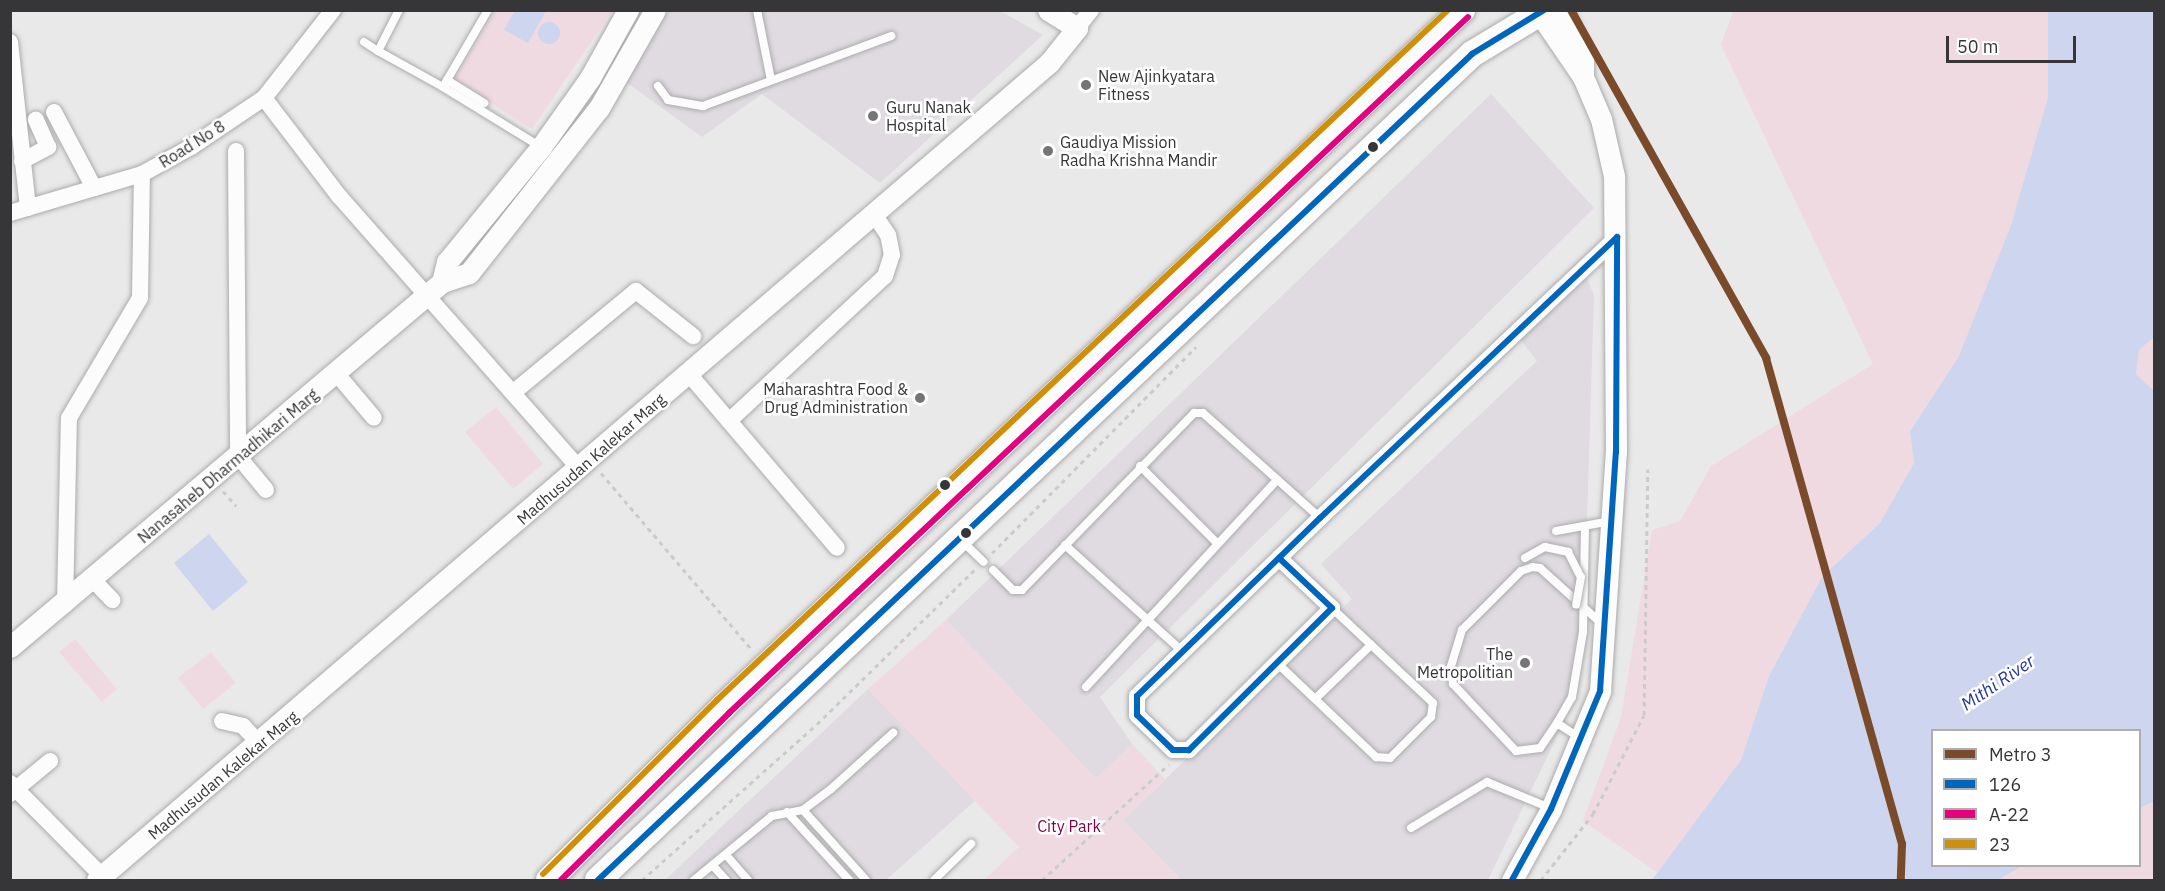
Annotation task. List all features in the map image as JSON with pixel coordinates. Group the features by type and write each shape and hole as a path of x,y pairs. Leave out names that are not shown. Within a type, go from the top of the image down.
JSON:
{"main road":[{"path":"549,880 723,707 1462,10"},
{"path":"598,880 957,537 1472,54 1549,12"}],"street":[{"name":"Road No 8","path":"10,213 142,174 264,98 333,10"},
{"name":"Nanasaheb Dharmadhikari Marg","path":"436,290 447,262 541,147 590,78 628,10"},
{"name":"Nanasaheb Dharmadhikari Marg","path":"10,647 64,605 436,290 469,273 599,108 655,10"},
{"path":"1048,10 1077,28 1091,10"},
{"path":"1512,880 1551,809 1600,691 1611,521 1617,237 1614,176 1601,119 1583,77 1549,12"},
{"name":"Madhusudan Kalekar Marg","path":"100,878 585,465 1049,63 1077,28"},
{"path":"10,42 22,161 18,187 28,208"},
{"path":"264,98 339,196 436,290 514,391 585,465"},
{"path":"54,112 94,188"},
{"path":"22,161 48,147 36,120"},
{"path":"236,151 238,456 266,490"},
{"path":"64,605 69,418 140,298 142,174"},
{"path":"501,196 521,209"},
{"path":"729,421 885,276 892,255 888,235 874,214"},
{"path":"1279,558 1332,608 1181,753 1137,715 1134,706 1183,652 1279,558 1320,518 1617,237"},
{"path":"514,391 636,291 693,336"},
{"path":"337,374 374,418"},
{"path":"689,374 837,548"},
{"path":"93,580 112,600"},
{"path":"222,721 243,726 260,744"},
{"path":"50,761 12,789 100,878"}],"lane":[{"path":"378,51 399,10"},
{"path":"445,83 488,10"},
{"path":"757,10 771,80"},
{"path":"658,86 668,100 703,106 891,36"},
{"path":"364,42 484,103"},
{"path":"445,83 541,147"},
{"path":"993,570 1013,590 1022,590 1187,417 1203,413 1320,518"},
{"path":"1140,466 1217,543"},
{"path":"1086,687 1277,480"},
{"path":"1556,531 1611,521"},
{"path":"1580,606 1581,577 1568,552 1545,547 1525,558 1521,571 1462,630 1451,678 1516,751 1540,748 1573,694 1580,606 1586,526"},
{"path":"957,537 984,562"},
{"path":"1065,545 1183,652"},
{"path":"1521,571 1540,568 1580,606 1603,624"},
{"path":"1277,663 1376,757 1390,758 1435,711 1332,608"},
{"path":"1315,699 1371,645"},
{"path":"1557,723 1580,738"},
{"path":"694,880 714,867 772,816 803,810 893,733"},
{"path":"1410,828 1487,782 1551,809"},
{"path":"803,810 866,880"},
{"path":"787,812 849,880"},
{"path":"934,880 971,844"},
{"path":"727,856 748,880"},
{"path":"714,867 726,880"}],"path":[{"path":"642,880 817,724 984,562 1204,338"},
{"path":"585,465 757,656"},
{"path":"1541,880 1593,814 1644,715 1648,469"},
{"path":"1042,880 1181,753"}],"shaded area":[{"name":"Guru Nanak Hospital","path":"643,11 1000,11 1043,35 880,183 762,94 702,137 612,72"},
{"path":"1491,94 1594,208 1100,697 1132,744 1096,779 946,620"},
{"path":"1586,277 1594,295 1583,650 1563,724 1488,880 1181,880 1123,820 1352,599 1321,564 1537,361 1520,339"},
{"path":"868,689 977,799 886,880 665,880"}],"green space":[{"path":"495,11 612,11 532,129 454,80"},
{"path":"1733,11 2048,11 2048,97 2011,225 1959,356 1910,430 1914,463 1880,523 1822,577 1769,676 1741,760 1658,873 1583,821 1621,717 1652,530 1680,521 1711,466 1873,364 1721,45"},
{"path":"2154,337 2154,391 2136,374 2139,350"},
{"path":"496,407 543,464 513,489 465,432"},
{"name":"City Park","path":"946,620 1096,779 1132,744 1165,779 1123,820 1181,880 984,880 1019,847 868,689"},
{"path":"75,639 117,689 102,702 59,652"},
{"path":"211,652 236,683 203,709 178,678"},
{"path":"2154,801 2154,880 1998,880 2020,867 2141,867 2141,808"}],"water":[{"path":"515,10 546,11 528,43 504,30"},
{"name":"Mithi River","path":"2048,11 2154,11 2154,337 2139,350 2136,374 2154,391 2154,801 2141,808 2141,729 1931,729 1931,867 2020,867 1998,880 1652,880 1741,760 1769,676 1822,577 1880,523 1914,463 1910,431 1959,356 2011,225 2048,97"},
{"path":"549,22 557,25 560,33 557,41 549,44 541,41 538,33 541,25"},
{"path":"209,534 248,582 213,611 174,563"}],"metro line":[{"name":"3","path":"1571,10 1766,358 1902,844 1901,880"}],"transit line":[{"name":"23","path":"543,874 717,700 1448,10"},
{"name":"126","path":"598,880 1472,54 1544,10"},
{"name":"A-22","path":"561,880 729,713 1468,17"},
{"name":"126","path":"1279,558 1332,608 1189,750 1173,750 1137,715 1137,696 1320,518 1617,237"},
{"name":"126","path":"1512,880 1551,809 1600,691 1616,452 1617,237"}],"place":[{"name":"New Ajinkyatara Fitness","path":"1086,85"},
{"name":"Guru Nanak Hospital","path":"873,116"},
{"name":"Gaudiya Mission Radha Krishna Mandir","path":"1048,151"},
{"name":"Maharashtra Food & Drug Administration","path":"920,398"},
{"name":"The Metropolitian","path":"1525,663"}]}
